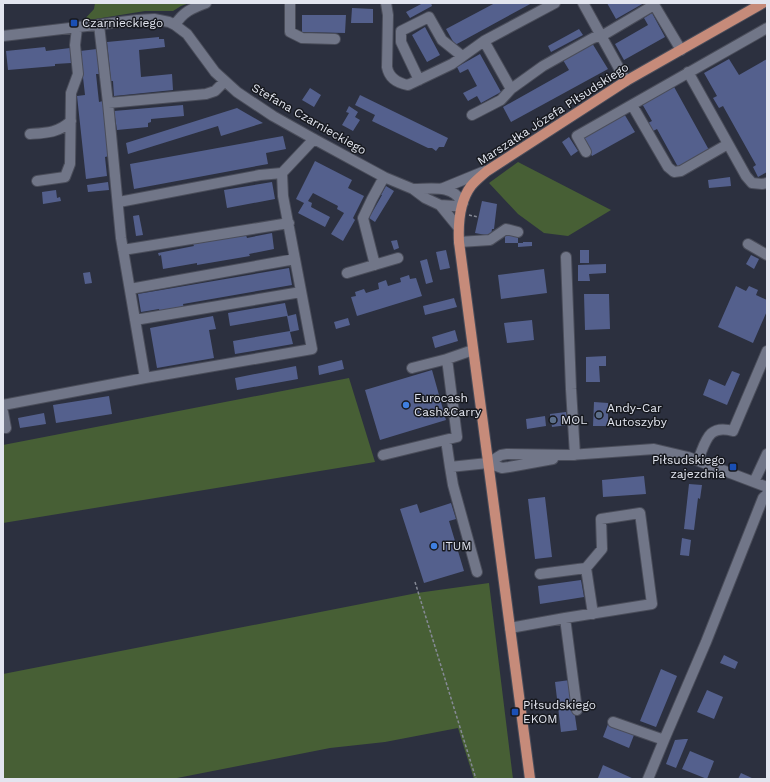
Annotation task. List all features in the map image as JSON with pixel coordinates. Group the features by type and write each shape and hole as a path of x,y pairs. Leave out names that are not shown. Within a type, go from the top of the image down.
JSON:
{"main road":[{"name":"Marszałka Józefa Piłsudskiego","path":"530,779 459,242 458,227 463,203 471,186 487,171 565,119 626,81 763,3"}],"street":[{"path":"175,25 184,13 206,3"},
{"path":"290,3 290,32 302,38 335,39"},
{"path":"386,3 388,15 388,73 397,82 408,85 452,64 484,40 555,3"},
{"path":"583,3 626,81"},
{"path":"472,115 501,100 511,89 543,66 593,38 600,36 654,4 681,50"},
{"path":"419,80 401,42 401,31 429,17 442,40 462,56"},
{"name":"Stefana Czarnieckiego","path":"3,36 154,19 175,25 187,34 215,72 254,104 384,177 413,189 425,198 440,205 455,206 463,203 459,196 451,191 441,189 413,189"},
{"path":"99,25 123,250 145,378"},
{"path":"37,181 65,177 70,164 71,93 78,74 75,45 77,28"},
{"path":"586,152 577,136 767,28"},
{"path":"484,40 511,89"},
{"path":"688,72 746,176 752,183 767,183"},
{"path":"108,103 206,94 214,91 225,81"},
{"path":"632,104 668,167 674,172 681,171 728,144"},
{"path":"30,134 54,132 64,128 71,121"},
{"path":"118,202 282,172 314,139"},
{"name":"Stefana Czarnieckiego","path":"441,189 487,171"},
{"path":"3,405 145,378 312,349 283,196 282,172"},
{"path":"375,265 362,218 384,177"},
{"name":"Stefana Czarnieckiego","path":"440,205 458,227"},
{"path":"123,250 289,223"},
{"path":"459,242 490,240 506,229 518,232"},
{"path":"748,244 767,255"},
{"path":"566,257 573,455"},
{"path":"347,273 398,258"},
{"path":"130,289 295,259"},
{"path":"135,320 301,292"},
{"path":"412,368 447,359 473,350"},
{"path":"698,460 708,435 723,428 733,431 767,351"},
{"path":"383,455 457,437 447,359"},
{"path":"3,412 6,428"},
{"path":"446,440 453,485 477,572"},
{"path":"450,467 488,459 502,468 573,455 654,449 671,452 698,460 767,487"},
{"path":"754,482 767,454"},
{"path":"648,779 706,642 763,498 767,494"},
{"path":"510,628 652,604 640,513 601,519 602,549 586,568 540,574"},
{"path":"586,568 593,614"},
{"path":"565,618 577,710"},
{"path":"613,722 664,740"}],"path":[{"path":"469,215 478,217"},
{"path":"415,582 476,779"}],"green space":[{"path":"95,3 189,3 173,11 145,11 83,21 94,9"},
{"path":"518,162 611,210 568,236 544,233 518,214 489,183"},
{"path":"349,378 375,462 3,523 3,445"},
{"path":"489,583 513,779 474,779 458,728 385,742 330,748 172,779 3,779 3,674 417,593"}],"building":[{"path":"423,3 431,3 432,6 410,18 406,12"},
{"path":"495,3 532,3 455,45 446,29"},
{"path":"607,3 644,3 616,19"},
{"path":"352,8 373,9 373,23 351,23"},
{"path":"652,13 665,37 624,60 615,44 648,25 644,18"},
{"path":"302,15 346,15 345,33 302,32"},
{"path":"425,27 440,55 427,62 412,35"},
{"path":"579,29 583,35 551,52 548,46"},
{"path":"159,37 159,39 164,39 165,47 139,50 141,77 172,74 173,90 114,96 107,42"},
{"path":"592,43 608,69 511,122 503,107 569,70 563,60"},
{"path":"45,47 46,51 70,48 71,63 55,64 55,66 8,70 6,51"},
{"path":"97,49 99,74 96,74 99,102 103,101 109,156 105,157 107,176 86,179 77,96 85,95 80,51"},
{"path":"480,54 501,92 481,103 477,96 468,101 463,93 477,86 468,69 460,73 457,67"},
{"path":"729,59 739,75 767,59 767,172 758,177 753,167 756,165 723,106 719,108 713,98 717,96 704,73"},
{"path":"673,85 709,150 678,167 657,129 651,132 646,124 652,121 641,102"},
{"path":"310,88 321,95 314,107 302,100"},
{"path":"360,95 448,138 444,147 439,147 436,151 372,121 375,115 355,105"},
{"path":"183,105 184,116 151,119 151,122 148,123 148,127 117,130 114,111"},
{"path":"349,106 358,112 355,117 360,120 353,131 342,125 349,113 346,112"},
{"path":"237,108 263,123 221,136 218,126 128,154 126,143"},
{"path":"623,112 635,132 592,156 581,137"},
{"path":"283,136 286,149 266,153 268,164 134,189 130,164"},
{"path":"569,137 578,151 571,156 562,142"},
{"path":"315,161 352,180 348,188 364,196 353,218 355,220 343,241 331,234 344,213 337,209 338,206 313,193 308,201 312,203 311,207 330,217 325,227 298,213 304,203 296,199"},
{"path":"730,177 731,186 709,188 708,180"},
{"path":"108,182 109,190 88,192 87,185"},
{"path":"272,182 275,199 227,208 224,190"},
{"path":"386,186 394,191 375,222 369,218"},
{"path":"56,190 57,198 60,197 61,201 43,204 42,192"},
{"path":"482,201 497,204 494,229 492,229 491,236 475,233"},
{"path":"139,215 143,235 136,236 133,216"},
{"path":"272,233 274,249 249,254 250,256 163,269 161,255 159,256 158,253 194,246 193,244 246,235 247,238"},
{"path":"505,236 518,236 518,243 505,243"},
{"path":"397,240 399,248 394,250 391,241"},
{"path":"532,242 532,246 518,247 518,243"},
{"path":"446,250 450,268 440,270 436,252"},
{"path":"580,250 589,250 589,263 580,263"},
{"path":"751,255 759,259 754,269 746,264"},
{"path":"427,259 433,282 426,284 420,261"},
{"path":"606,264 606,273 589,274 590,281 578,281 578,265"},
{"path":"289,268 292,285 183,304 184,309 160,314 159,309 141,312 138,294"},
{"path":"544,269 547,293 501,299 498,275"},
{"path":"90,272 92,283 85,284 83,273"},
{"path":"409,275 410,279 416,278 422,296 357,316 351,297 356,296 355,292 364,289 366,293 379,289 378,283 386,280 388,286 401,282 400,278"},
{"path":"736,286 746,291 749,286 758,290 756,295 767,300 767,311 753,343 718,327"},
{"path":"584,294 609,294 610,329 585,330"},
{"path":"454,298 457,307 425,315 423,306"},
{"path":"285,303 288,316 296,314 299,330 290,332 293,344 235,354 233,341 290,331 287,316 230,326 228,313"},
{"path":"213,316 216,329 209,330 214,358 157,368 150,328"},
{"path":"348,318 350,325 336,329 334,322"},
{"path":"532,320 534,340 507,343 504,323"},
{"path":"455,330 458,341 435,348 432,337"},
{"path":"606,356 606,366 599,366 600,382 586,382 586,357"},
{"path":"342,360 344,369 319,375 318,366"},
{"path":"296,366 298,379 237,390 235,378"},
{"name":"Eurocash Cash&Carry","path":"432,370 446,420 380,440 365,390"},
{"path":"732,371 740,374 727,405 703,395 709,379 725,386"},
{"path":"109,396 112,414 56,423 53,405"},
{"path":"594,402 608,403 608,426 593,426"},
{"path":"566,412 568,425 552,427 550,414"},
{"path":"44,413 46,424 20,428 18,418"},
{"path":"545,416 546,426 527,429 526,419"},
{"path":"644,476 646,494 603,497 602,480"},
{"path":"689,484 702,485 700,499 698,498 694,530 684,529"},
{"path":"545,497 552,557 535,559 528,499"},
{"name":"ITUM","path":"451,503 456,519 449,521 464,571 424,583 400,509 417,504 420,513"},
{"path":"682,538 691,540 689,556 680,555"},
{"path":"581,580 584,597 540,604 538,586"},
{"path":"724,655 738,662 735,669 720,663"},
{"path":"661,669 677,676 656,727 640,721"},
{"path":"570,680 577,730 561,732 555,682"},
{"path":"707,690 723,697 714,719 697,712"},
{"path":"608,724 634,735 629,748 603,737"},
{"path":"688,739 676,768 666,764 675,740"},
{"path":"690,751 714,761 707,779 682,769"},
{"path":"603,765 634,779 600,779 598,778"},
{"path":"741,773 754,779 738,779"}],"place":[{"name":"Czarnieckiego","path":"74,23"},
{"name":"Eurocash Cash&Carry","path":"406,405"},
{"name":"Andy-Car Autoszyby","path":"599,415"},
{"name":"MOL","path":"553,420"},
{"name":"Piłsudskiego zajezdnia","path":"733,467"},
{"name":"ITUM","path":"434,546"},
{"name":"Piłsudskiego EKOM","path":"515,712"}]}
